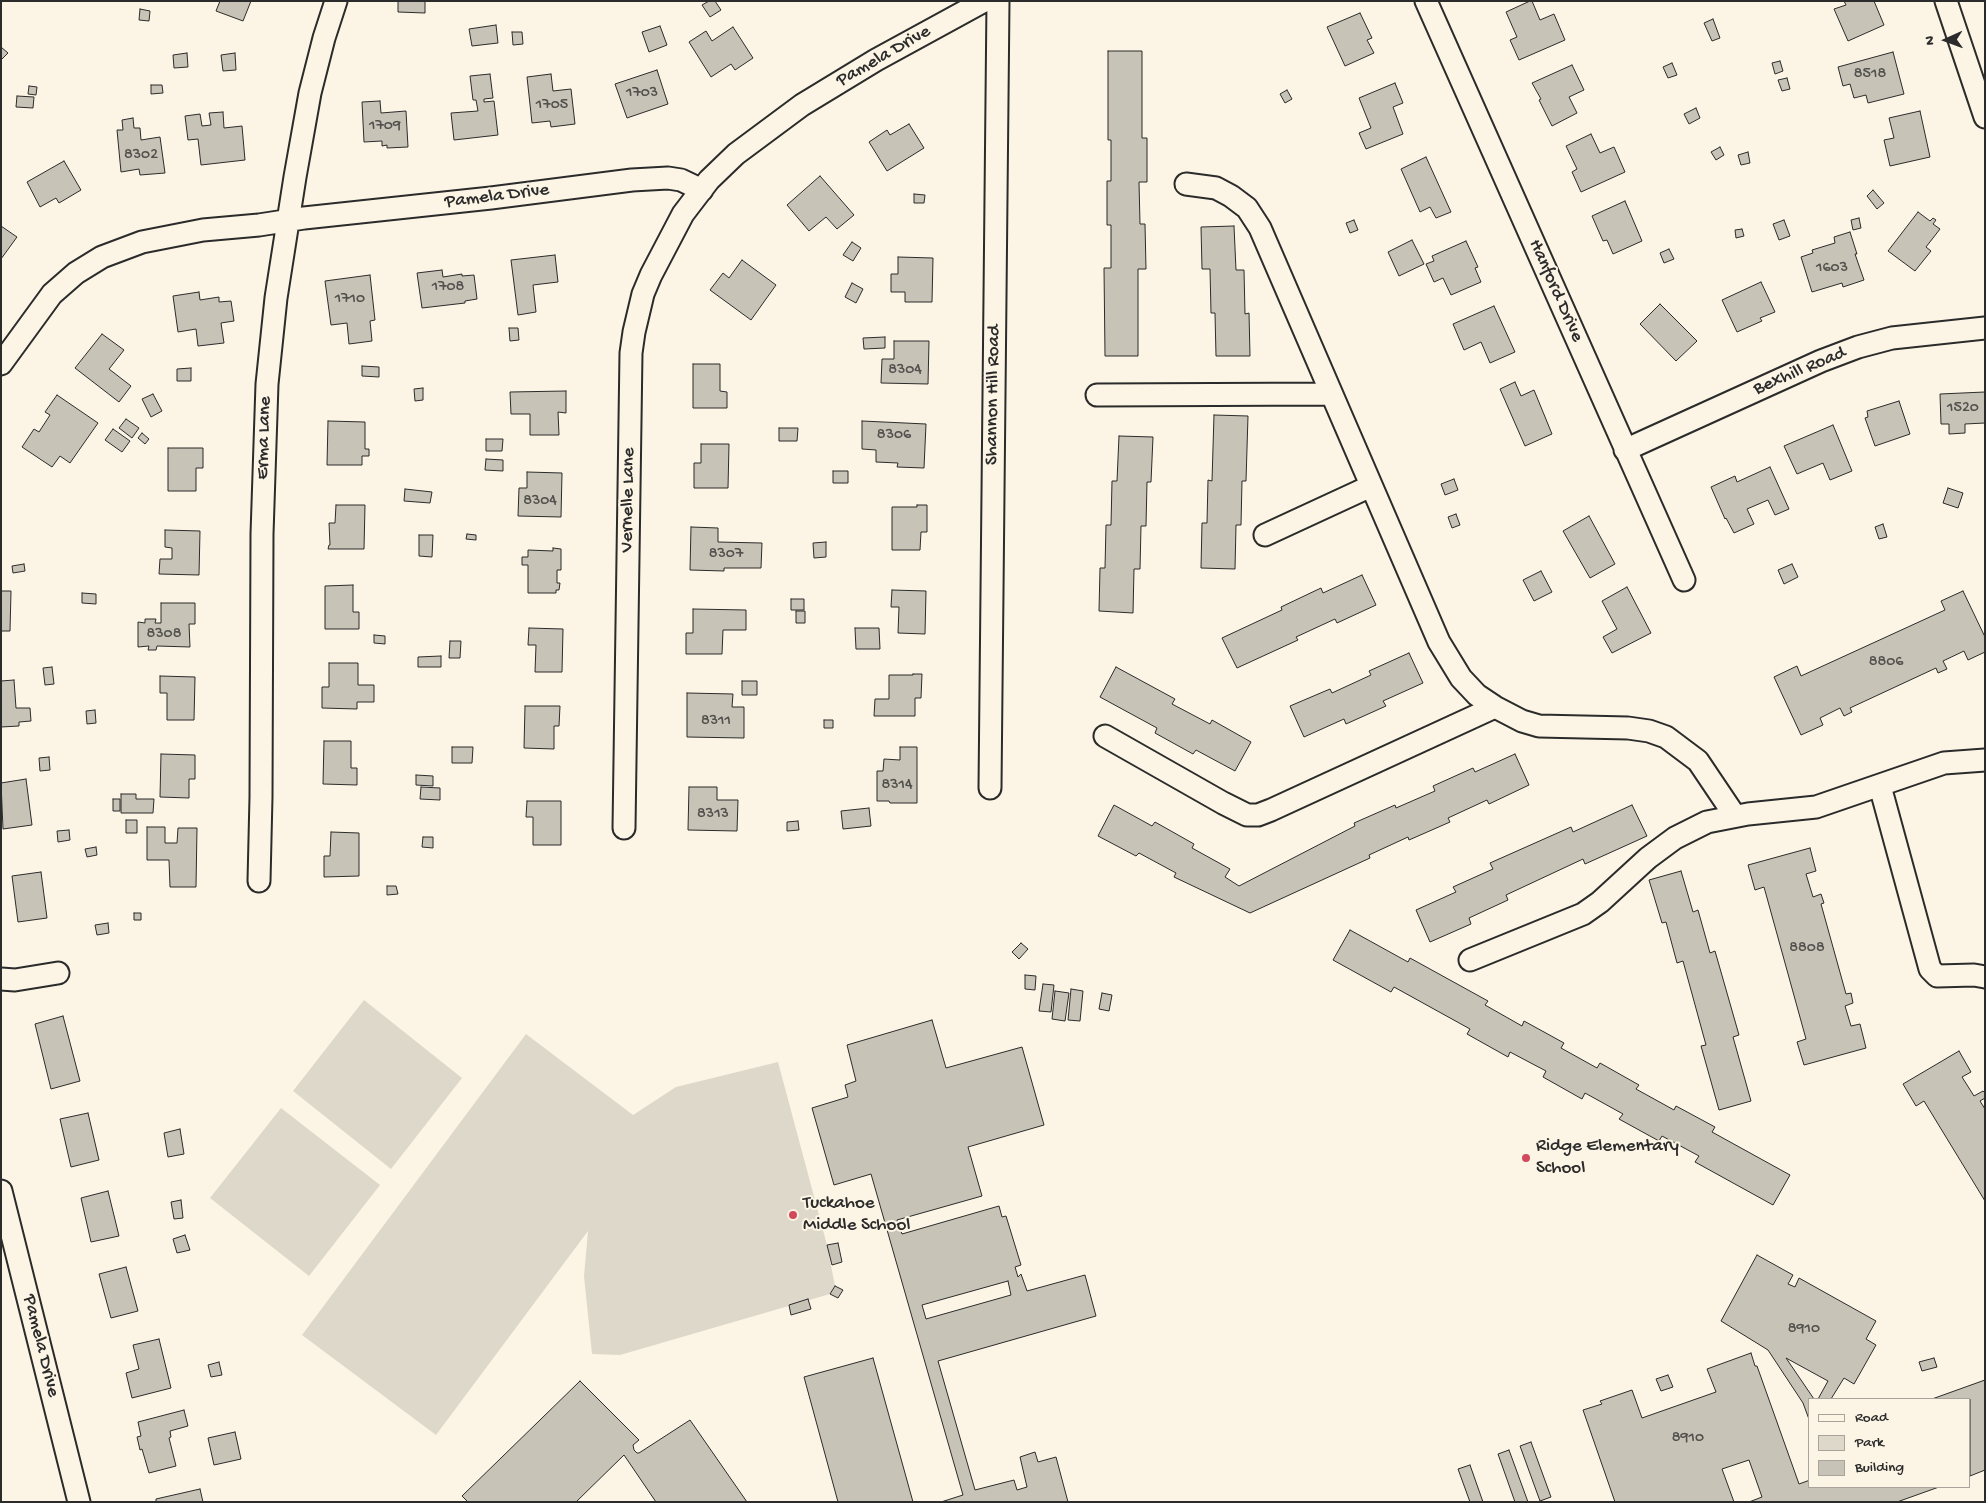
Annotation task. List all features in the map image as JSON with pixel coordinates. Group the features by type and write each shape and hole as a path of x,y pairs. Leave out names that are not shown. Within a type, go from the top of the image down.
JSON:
{"street":[{"name":"Erma Lane","path":"259,881 262,534 267,384 276,298 294,177 310,93 336,1"},
{"name":"Pamela Drive","path":"1,364 52,294 76,273 102,257 151,240 203,230 472,201 632,180 668,178 692,184 702,190 709,180 736,154 802,105 876,60 984,1"},
{"name":"Shannon Hill Road","path":"990,788 998,1"},
{"name":"Hanford Drive","path":"1426,1 1684,580"},
{"path":"1946,1 1985,117"},
{"path":"1186,184 1216,188 1247,208 1260,228 1439,642 1461,678 1477,695 1495,707 1522,721 1539,726 1628,728 1666,737 1698,761 1735,816"},
{"name":"Vernelle Lane","path":"624,828 631,353 636,322 650,275 683,214 702,190"},
{"name":"Bexhill Road","path":"1626,450 1820,361 1858,347 1892,338 1985,328"},
{"path":"1097,395 1332,394"},
{"path":"1265,535 1371,486"},
{"path":"1105,736 1223,803 1247,815 1258,815 1495,707"},
{"path":"1470,960 1583,914 1600,902 1648,858 1675,838 1707,822 1735,816 1816,807 1944,764 1985,760"},
{"path":"1880,786 1930,970 1937,976 1974,974 1985,977"},
{"path":"1,979 15,980 58,974"},
{"name":"Pamela Drive","path":"1,1191 79,1502"}],"green space":[{"path":"364,1000 462,1078 391,1169 293,1091"},
{"path":"526,1034 633,1115 676,1087 778,1062 827,1245 835,1286 830,1294 620,1355 592,1354 584,1276 588,1231 436,1435 302,1335"},
{"path":"281,1108 380,1185 309,1276 210,1198"}],"building":[{"path":"220,1 251,1 243,21 216,11"},
{"path":"398,1 425,1 425,13 398,12"},
{"path":"709,1 715,1 721,10 710,17 702,5"},
{"path":"1532,1 1540,20 1554,14 1565,40 1519,60 1510,40 1517,37 1506,12"},
{"path":"1844,1 1874,1 1884,25 1848,41 1834,9 1846,5"},
{"path":"140,9 150,11 149,21 139,20"},
{"path":"1360,13 1372,38 1367,40 1374,53 1345,66 1327,27"},
{"path":"1713,19 1720,38 1712,41 1704,23"},
{"path":"496,25 498,43 472,46 469,29"},
{"path":"660,26 667,45 649,52 642,32"},
{"path":"733,27 753,58 735,70 731,64 711,77 689,42 706,31 712,41"},
{"path":"512,32 522,32 523,44 513,45"},
{"path":"1,47 8,53 1,60"},
{"path":"1108,51 1142,51 1142,138 1147,138 1147,182 1139,182 1140,224 1145,224 1146,269 1138,269 1138,356 1105,356 1104,268 1111,268 1111,225 1107,225 1107,181 1111,181 1111,140 1108,140"},
{"path":"1893,52 1904,94 1868,103 1866,95 1854,98 1850,84 1843,86 1838,67"},
{"path":"187,53 188,67 174,68 173,55"},
{"path":"235,53 236,70 223,71 221,55"},
{"path":"1780,61 1783,71 1775,74 1772,63"},
{"path":"1672,63 1677,75 1668,78 1663,67"},
{"path":"1572,65 1584,90 1569,97 1577,113 1552,126 1532,83"},
{"path":"657,70 668,104 627,118 615,84"},
{"path":"490,74 493,98 484,99 484,102 494,101 498,135 454,140 451,113 478,111 476,100 473,100 470,76"},
{"path":"551,74 553,91 571,89 575,124 551,127 550,121 532,123 527,77"},
{"path":"1787,78 1790,89 1782,91 1778,80"},
{"path":"1395,83 1403,103 1393,107 1403,134 1366,149 1359,133 1371,128 1359,98"},
{"path":"151,85 162,85 163,93 151,94"},
{"path":"29,86 37,87 36,95 28,94"},
{"path":"1287,90 1292,99 1285,103 1280,94"},
{"path":"17,96 34,97 33,108 16,107"},
{"path":"380,101 381,113 406,111 408,147 387,148 387,145 382,146 382,141 364,142 362,102"},
{"path":"1696,108 1700,118 1689,124 1684,114"},
{"path":"1920,111 1930,157 1890,166 1884,140 1894,138 1889,118"},
{"path":"223,112 224,128 242,126 245,160 201,165 198,139 188,140 185,116 200,114 202,126 211,125 209,113"},
{"path":"133,118 134,128 140,128 141,140 160,137 165,173 140,175 139,169 121,172 117,130 123,130 122,120"},
{"path":"909,124 924,148 887,171 869,142 887,130 890,135"},
{"path":"1591,134 1600,153 1614,147 1625,172 1581,192 1572,172 1577,169 1566,146"},
{"path":"1720,147 1724,155 1716,160 1711,152"},
{"path":"1748,152 1750,163 1741,165 1738,155"},
{"path":"1426,157 1451,212 1436,218 1430,207 1420,212 1401,169"},
{"path":"64,161 81,190 59,203 56,198 40,207 27,182"},
{"path":"820,176 854,215 837,229 826,217 809,231 787,205"},
{"path":"1873,190 1884,203 1877,209 1867,196"},
{"path":"914,194 925,195 924,203 914,203"},
{"path":"1625,201 1642,241 1613,254 1607,240 1603,241 1592,216"},
{"path":"1918,212 1930,221 1933,218 1936,220 1933,224 1940,229 1926,247 1931,251 1915,271 1888,251"},
{"path":"1859,218 1861,228 1853,230 1851,220"},
{"path":"1354,220 1358,230 1350,233 1346,223"},
{"path":"1784,220 1790,236 1779,240 1773,224"},
{"path":"1,226 17,237 1,259"},
{"path":"1234,226 1236,270 1244,270 1245,314 1249,313 1250,356 1216,356 1215,313 1211,313 1210,269 1202,269 1201,227"},
{"path":"1742,229 1744,236 1736,238 1735,230"},
{"path":"1850,232 1864,280 1843,287 1842,283 1812,292 1801,257 1813,253 1812,250 1835,243 1834,237"},
{"path":"1412,240 1424,264 1399,276 1388,252"},
{"path":"1466,241 1478,267 1475,268 1481,282 1451,295 1443,278 1434,282 1426,264 1434,261 1432,256"},
{"path":"852,242 861,248 853,261 843,255"},
{"path":"1669,249 1674,259 1664,263 1660,253"},
{"path":"555,255 558,282 533,285 536,312 518,315 511,260"},
{"path":"898,257 933,258 932,302 905,302 905,292 891,292 891,274 898,274"},
{"path":"742,260 776,285 751,320 710,290 723,273 729,278"},
{"path":"442,270 443,277 462,274 462,276 474,275 477,299 465,301 465,303 422,308 417,273"},
{"path":"370,275 375,320 370,321 372,341 349,344 347,323 331,325 325,281"},
{"path":"1761,282 1775,312 1760,318 1762,321 1737,332 1722,300"},
{"path":"852,283 863,289 856,303 845,297"},
{"path":"199,292 200,300 219,297 219,302 231,301 234,321 221,323 224,343 198,346 196,329 178,332 173,296"},
{"path":"1660,304 1697,341 1676,361 1640,324"},
{"path":"1494,306 1515,352 1490,363 1481,342 1464,350 1453,324"},
{"path":"509,328 518,328 519,340 510,341"},
{"path":"102,334 124,350 109,369 131,386 119,402 75,368"},
{"path":"885,337 885,348 864,349 863,338"},
{"path":"894,341 929,341 928,384 881,383 882,359 894,359"},
{"path":"693,364 720,364 720,391 727,392 727,408 693,408"},
{"path":"362,366 379,367 379,377 362,376"},
{"path":"191,368 191,381 177,381 177,369"},
{"path":"1515,382 1521,396 1534,390 1552,434 1525,446 1500,389"},
{"path":"423,388 423,400 415,401 414,389"},
{"path":"566,391 566,413 558,412 559,435 530,435 530,414 511,414 510,392"},
{"path":"1985,392 1985,423 1965,424 1965,433 1949,434 1949,424 1941,424 1940,394"},
{"path":"153,394 162,411 151,417 142,399"},
{"path":"57,395 98,423 70,463 60,456 52,467 22,447 34,429 39,432 50,415 45,412"},
{"path":"1899,401 1910,434 1875,446 1865,418 1868,417 1867,411"},
{"path":"1214,415 1248,416 1246,481 1242,481 1241,525 1236,525 1235,569 1201,568 1202,523 1207,523 1208,480 1212,481"},
{"path":"126,419 139,428 132,438 119,428"},
{"path":"328,421 365,422 365,449 369,449 369,456 362,456 362,465 327,465"},
{"path":"862,421 926,424 924,468 897,467 898,463 876,462 876,450 862,449"},
{"path":"1833,425 1852,471 1830,480 1823,463 1797,474 1784,446"},
{"path":"779,428 798,428 797,441 779,441"},
{"path":"113,429 130,441 122,452 105,440"},
{"path":"142,433 149,439 145,444 138,438"},
{"path":"1119,436 1153,437 1151,482 1147,482 1146,526 1141,526 1140,569 1134,569 1133,613 1099,611 1100,568 1105,568 1106,525 1111,525 1112,481 1117,481"},
{"path":"486,439 503,439 502,451 486,451"},
{"path":"701,444 729,444 728,488 694,488 694,463 701,463"},
{"path":"168,448 203,448 203,468 196,468 196,491 168,491"},
{"path":"486,459 503,460 503,471 485,470"},
{"path":"1770,467 1789,509 1775,515 1768,500 1747,509 1754,524 1734,533 1725,519 1711,487 1735,476 1737,482"},
{"path":"833,471 848,471 848,483 833,483"},
{"path":"527,472 562,473 561,517 518,516 519,488 527,488"},
{"path":"1454,479 1458,490 1445,495 1441,484"},
{"path":"1948,488 1963,493 1958,508 1943,503"},
{"path":"405,489 432,492 430,503 404,501"},
{"path":"336,505 365,505 364,549 328,549 330,545 329,523 335,523"},
{"path":"917,505 927,505 927,532 921,532 920,550 892,550 892,507 917,507"},
{"path":"1456,514 1460,525 1452,528 1448,517"},
{"path":"1589,516 1615,564 1590,578 1563,531"},
{"path":"1883,524 1887,537 1879,539 1875,527"},
{"path":"691,527 718,528 718,542 762,543 761,568 724,568 724,571 690,570"},
{"path":"165,530 200,531 199,575 159,574 160,559 172,559 172,548 165,547"},
{"path":"467,534 476,535 476,540 466,539"},
{"path":"419,535 433,535 432,557 419,556"},
{"path":"826,542 826,557 814,558 813,543"},
{"path":"553,548 561,549 561,570 557,570 557,583 560,583 559,590 556,590 556,593 528,593 528,565 522,565 522,557 528,557 528,550 553,551"},
{"path":"24,564 25,571 13,573 12,566"},
{"path":"1792,564 1798,577 1784,584 1778,570"},
{"path":"1541,571 1552,592 1534,601 1523,580"},
{"path":"1362,575 1376,605 1337,623 1335,619 1296,637 1298,640 1237,668 1222,638 1282,610 1281,607 1321,588 1323,593"},
{"path":"353,585 353,612 359,612 359,629 325,629 325,586"},
{"path":"1627,587 1651,633 1612,653 1603,637 1617,629 1602,601"},
{"path":"892,590 926,591 925,634 898,633 899,607 891,607"},
{"path":"1,591 11,591 10,631 1,631"},
{"path":"1963,591 1985,637 1985,652 1968,660 1964,651 1943,661 1947,669 1938,673 1936,668 1850,708 1852,712 1844,716 1840,708 1820,718 1823,725 1801,735 1774,677 1797,666 1801,676 1945,610 1941,601"},
{"path":"82,593 96,594 96,604 82,603"},
{"path":"791,599 804,599 804,610 791,610"},
{"path":"161,603 195,603 195,624 189,624 190,647 157,646 156,650 148,650 149,646 138,647 138,622 145,623 145,619 156,619 155,623 161,623"},
{"path":"693,609 746,610 746,630 723,630 722,654 686,654 686,633 693,633"},
{"path":"796,611 805,611 805,623 796,623"},
{"path":"529,628 563,629 562,672 535,672 536,645 528,645"},
{"path":"855,628 879,628 880,649 856,649"},
{"path":"374,635 385,636 385,644 374,643"},
{"path":"450,641 461,641 460,658 449,658"},
{"path":"1409,653 1423,683 1383,701 1386,706 1346,724 1344,719 1304,737 1290,706 1330,689 1332,693 1371,675 1369,671"},
{"path":"441,656 441,667 418,667 418,657"},
{"path":"329,663 358,663 358,685 374,685 374,702 357,702 357,709 322,708 322,687 329,687"},
{"path":"52,667 54,684 45,685 43,668"},
{"path":"1116,667 1175,699 1172,704 1210,724 1212,720 1251,742 1235,771 1196,750 1193,754 1155,733 1157,728 1100,697"},
{"path":"922,674 921,698 915,698 915,716 874,716 875,699 889,699 889,675"},
{"path":"160,676 195,677 194,720 167,720 167,693 160,693"},
{"path":"14,680 16,708 30,708 31,721 19,722 19,726 1,727 1,681"},
{"path":"742,681 757,681 757,695 742,695"},
{"path":"687,693 733,694 732,707 744,707 744,738 687,737"},
{"path":"525,706 560,706 559,726 554,726 554,749 524,748"},
{"path":"95,710 96,723 87,724 86,711"},
{"path":"824,720 833,720 833,728 824,728"},
{"path":"324,741 351,741 351,768 357,768 357,785 323,784"},
{"path":"452,747 473,747 472,763 452,763"},
{"path":"900,747 917,747 917,803 877,801 877,771 883,771 884,759 900,760"},
{"path":"161,754 195,755 195,779 189,779 189,798 160,797"},
{"path":"1515,754 1529,785 1489,804 1487,800 1448,818 1450,822 1409,840 1408,837 1369,855 1370,858 1250,913 1174,877 1176,873 1139,853 1136,856 1098,836 1114,805 1152,826 1155,822 1194,844 1192,848 1230,869 1225,877 1239,886 1355,826 1354,823 1395,805 1396,808 1435,791 1433,786 1473,768 1475,772"},
{"path":"49,757 50,770 40,771 39,758"},
{"path":"416,775 433,776 433,786 416,785"},
{"path":"26,779 32,825 3,829 1,783"},
{"path":"421,787 440,788 440,800 420,799"},
{"path":"689,787 717,787 717,800 738,800 737,831 688,830"},
{"path":"121,794 136,794 136,799 154,799 153,813 121,813"},
{"path":"113,799 120,799 120,811 113,811"},
{"path":"527,801 561,801 561,845 533,845 533,817 526,817"},
{"path":"1632,805 1647,836 1585,864 1583,859 1506,895 1508,900 1469,918 1471,924 1430,942 1416,910 1456,892 1453,887 1493,869 1490,863 1571,827 1573,832"},
{"path":"869,808 871,826 843,829 841,811"},
{"path":"126,820 137,820 137,833 126,833"},
{"path":"798,821 799,830 787,831 787,822"},
{"path":"147,827 165,827 165,843 177,843 178,828 197,828 196,887 170,887 169,860 147,860"},
{"path":"69,830 70,840 58,842 57,831"},
{"path":"331,832 359,833 359,876 324,877 324,856 330,856"},
{"path":"423,837 433,837 433,848 422,847"},
{"path":"96,847 97,855 87,857 85,849"},
{"path":"1810,848 1816,871 1806,874 1813,897 1821,894 1824,903 1821,904 1846,994 1851,993 1853,1003 1845,1006 1851,1026 1860,1024 1866,1048 1804,1065 1797,1042 1806,1039 1764,887 1755,890 1748,865"},
{"path":"1681,871 1693,912 1698,910 1710,953 1715,951 1739,1035 1733,1037 1751,1101 1719,1110 1701,1046 1706,1045 1683,961 1677,963 1666,922 1662,923 1649,880"},
{"path":"41,872 47,918 18,922 12,876"},
{"path":"387,886 396,886 398,894 387,895"},
{"path":"134,913 141,913 141,920 134,920"},
{"path":"108,923 109,933 97,935 95,925"},
{"path":"1350,930 1408,962 1410,958 1488,1001 1485,1005 1522,1026 1524,1021 1564,1043 1561,1048 1597,1068 1600,1063 1639,1085 1636,1089 1674,1110 1676,1106 1715,1127 1712,1132 1790,1175 1773,1205 1695,1162 1699,1156 1662,1136 1659,1141 1619,1119 1623,1114 1585,1093 1582,1099 1543,1077 1546,1071 1510,1052 1508,1057 1467,1034 1470,1029 1394,987 1391,992 1333,960"},
{"path":"1021,943 1028,949 1019,959 1012,952"},
{"path":"1025,975 1036,976 1035,990 1025,989"},
{"path":"1043,984 1054,985 1051,1012 1039,1011"},
{"path":"1071,989 1083,991 1080,1021 1068,1020"},
{"path":"1055,991 1069,993 1065,1021 1052,1019"},
{"path":"1102,993 1112,995 1109,1011 1099,1009"},
{"path":"63,1016 80,1081 51,1089 35,1024"},
{"path":"932,1020 946,1068 1022,1047 1044,1125 968,1147 982,1196 897,1220 902,1234 999,1206 1002,1217 1006,1216 1021,1265 1015,1267 1018,1277 1021,1274 1027,1291 1085,1275 1096,1316 938,1361 975,1490 1014,1480 1017,1490 1027,1487 1020,1457 1035,1452 1038,1462 1056,1457 1068,1502 941,1502 963,1495 871,1174 834,1185 812,1108 848,1097 845,1085 856,1081 847,1045","holes":["1008,1281 1011,1295 926,1319 922,1305"]},
{"path":"1959,1051 1971,1072 1962,1077 1974,1096 1983,1091 1985,1093 1985,1098 1980,1101 1985,1109 1985,1201 1924,1101 1916,1106 1903,1084"},
{"path":"88,1113 99,1160 71,1167 60,1119"},
{"path":"180,1129 184,1154 168,1157 164,1133"},
{"path":"108,1191 119,1236 91,1242 81,1198"},
{"path":"181,1200 183,1218 174,1219 171,1202"},
{"path":"185,1235 190,1250 177,1253 173,1239"},
{"path":"838,1243 842,1262 832,1265 827,1245"},
{"path":"1757,1255 1793,1275 1788,1284 1795,1287 1799,1278 1876,1321 1866,1339 1876,1345 1854,1384 1844,1378 1832,1398 1819,1398 1828,1381 1786,1358 1813,1398 1808,1398 1808,1417 1803,1403 1768,1350 1721,1321"},
{"path":"126,1267 138,1311 111,1318 99,1274"},
{"path":"835,1286 843,1290 838,1298 830,1294"},
{"path":"808,1299 811,1309 791,1315 789,1305"},
{"path":"159,1339 171,1388 132,1398 126,1373 139,1369 133,1345"},
{"path":"1751,1353 1799,1484 1808,1481 1808,1488 1936,1488 1897,1502 1749,1502 1762,1497 1749,1460 1722,1469 1734,1502 1615,1502 1583,1410 1602,1404 1600,1401 1632,1390 1642,1418 1716,1392 1707,1369"},
{"path":"873,1358 913,1502 838,1502 804,1377"},
{"path":"1934,1358 1937,1367 1922,1371 1919,1362"},
{"path":"219,1362 222,1375 211,1377 208,1365"},
{"path":"1668,1375 1673,1387 1661,1391 1656,1379"},
{"path":"1985,1380 1985,1470 1971,1476 1971,1398 1935,1398"},
{"path":"580,1381 639,1440 633,1445 637,1453 690,1420 747,1502 656,1502 624,1455 576,1502 468,1502 462,1496"},
{"path":"184,1410 188,1426 170,1431 171,1437 169,1438 176,1466 149,1473 137,1437 141,1436 138,1422"},
{"path":"235,1432 241,1459 214,1465 208,1438"},
{"path":"1531,1442 1551,1497 1540,1501 1520,1446"},
{"path":"1509,1450 1528,1502 1515,1502 1498,1454"},
{"path":"1470,1465 1483,1502 1470,1502 1458,1469"},
{"path":"200,1489 203,1502 156,1502 156,1499"}],"place":[{"name":"Ridge Elementary School","path":"1526,1158"},
{"name":"Tuckahoe Middle School","path":"793,1215"}]}
